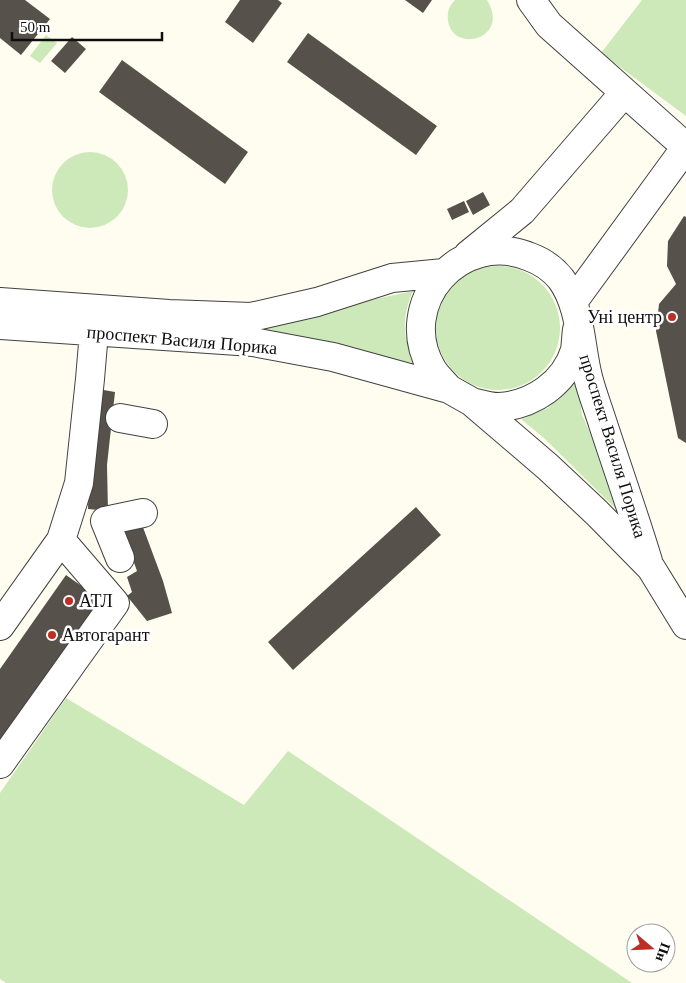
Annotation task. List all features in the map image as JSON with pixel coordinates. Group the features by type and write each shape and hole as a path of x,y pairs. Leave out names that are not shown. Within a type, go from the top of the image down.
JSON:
{"street":[{"path":"532,0 534,6 550,25 583,53 654,124 686,147 575,313"},
{"path":"454,265 522,210 624,93"},
{"name":"проспект Василя Порика","path":"0,302 169,314 252,317 317,302 392,278 454,265 490,250 516,251 540,261 560,279 575,313 588,377 651,568"},
{"name":"проспект Василя Порика","path":"454,265 429,294 421,319 423,345 432,369 460,395 548,466 597,513 651,568 686,624"},
{"name":"проспект Василя Порика","path":"0,325 253,342 333,357 497,407 523,403 546,392 564,373 575,350 575,313"},
{"path":"0,626 61,540 79,483 94,332"},
{"path":"120,418 153,424"},
{"path":"120,558 106,521 143,513"},
{"path":"0,764 115,603 61,540"}],"green space":[{"path":"455,0 487,0 492,13 492,24 487,32 478,38 469,39 460,37 452,31 448,15 450,7"},
{"path":"642,0 686,0 686,116 601,53"},
{"path":"46,35 57,43 40,63 30,56"},
{"path":"90,152 105,155 117,163 125,175 128,190 125,205 117,217 105,225 90,228 75,225 63,217 55,205 52,190 55,175 63,163 75,155"},
{"path":"498,266 522,271 542,284 555,304 560,328 555,352 542,372 522,385 498,390 474,385 454,372 441,352 436,328 441,304 454,284 474,271"},
{"path":"413,291 409,300 405,328 408,346 417,364 246,327"},
{"path":"577,378 582,415 631,524 544,438 521,419 548,408"},
{"path":"66,698 244,805 288,751 632,983 6,983 0,979 0,793"}],"building":[{"path":"0,0 25,0 50,19 21,55 0,38"},
{"path":"240,0 278,0 282,3 253,43 225,22"},
{"path":"405,0 432,0 423,13"},
{"path":"308,33 437,126 416,155 287,62"},
{"path":"72,37 86,49 65,73 51,61"},
{"path":"122,60 248,152 225,184 99,92"},
{"path":"483,192 490,205 473,215 466,201"},
{"path":"464,201 469,212 452,220 447,209"},
{"name":"Уні центр","path":"684,216 686,217 686,443 678,438 656,331 659,304 676,284 667,266 668,241"},
{"path":"98,389 115,392 107,465 108,511 88,509 89,468"},
{"path":"416,507 441,535 293,670 268,642"},
{"path":"141,522 163,581 172,613 147,621 127,596 132,592 127,577 137,571 121,526"},
{"name":"Автогарант","path":"66,575 104,602 0,751 0,669"}],"place":[{"name":"Уні центр","path":"672,317"},
{"name":"АТЛ","path":"69,601"},
{"name":"Автогарант","path":"52,635"}]}
